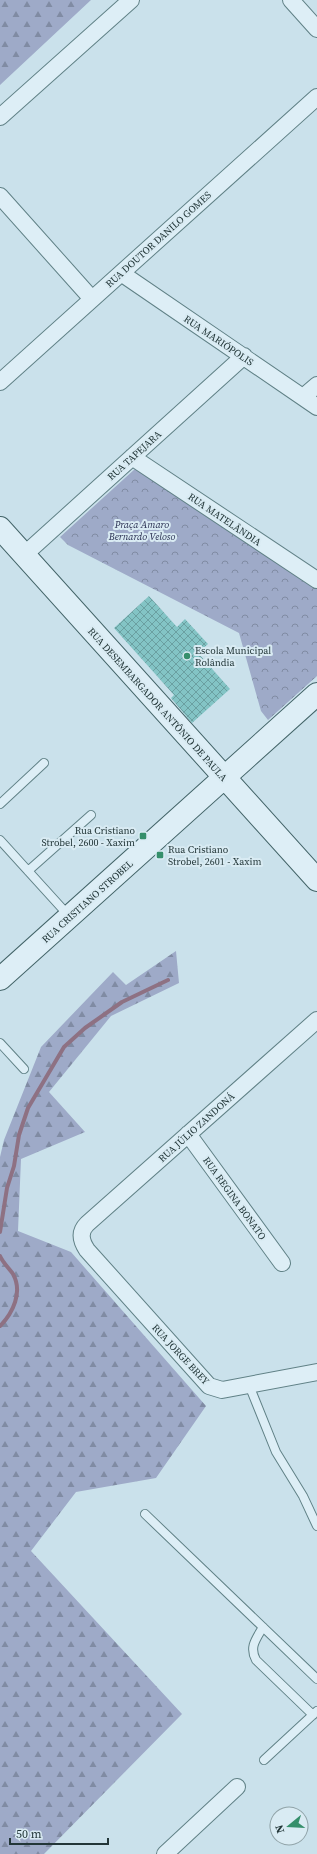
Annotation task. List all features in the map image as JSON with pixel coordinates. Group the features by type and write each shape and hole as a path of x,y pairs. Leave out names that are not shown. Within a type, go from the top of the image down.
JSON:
{"main road":[{"name":"RUA DESEMBARGADOR ANTÔNIO DE PAULA","path":"0,528 317,880"},
{"name":"RUA CRISTIANO STROBEL","path":"0,979 317,694"}],"street":[{"path":"0,117 131,0"},
{"path":"291,0 317,29"},
{"name":"RUA DOUTOR DANILO GOMES","path":"0,382 317,97"},
{"path":"0,196 92,300"},
{"name":"RUA MARIÓPOLIS","path":"121,273 317,407"},
{"name":"RUA TAPEJARA","path":"24,554 244,356"},
{"path":"303,397 317,385"},
{"name":"RUA MATELÂNDIA","path":"132,457 317,580"},
{"name":"RUA JÚLIO ZANDONÁ","path":"82,1239 81,1233 87,1224 317,1020"},
{"name":"RUA REGINA BONATO","path":"188,1134 282,1262"},
{"name":"RUA JORGE BREY","path":"82,1239 87,1250 209,1386 222,1390 317,1372"},
{"path":"165,1854 237,1787"}],"lane":[{"path":"0,804 44,763"},
{"path":"28,871 91,815"},
{"path":"0,840 70,916"},
{"path":"0,1043 24,1069"},
{"path":"249,1385 276,1452 303,1496 317,1526"},
{"path":"145,1514 317,1680"},
{"path":"263,1627 253,1644 252,1653 256,1660 315,1713 264,1760"}],"green space":[{"path":"0,0 91,0 0,85"},
{"name":"Praça Amaro Bernardo Veloso","path":"136,468 317,587 317,676 268,720 261,711 239,633 68,545 60,537"},
{"path":"176,951 179,983 111,1016 49,1092 85,1132 21,1159 18,1231 71,1252 206,1406 156,1478 76,1492 31,1551 182,1714 44,1854 0,1854 0,1157 4,1140 41,1047 113,972 126,985"}],"building":[{"path":"149,596 177,627 185,619 208,644 198,653 230,689 192,723 171,698 174,695 114,628"}],"waterway":[{"path":"0,1232 7,1188 14,1166 19,1135 28,1108 64,1047 85,1028 122,1002 168,980"},
{"path":"0,1256 13,1274 17,1288 17,1295 12,1309 5,1321 0,1326"}],"place":[{"name":"Escola Municipal Rolândia","path":"187,656"},
{"name":"Rua Cristiano Strobel, 2600 - Xaxim","path":"143,836"},
{"name":"Rua Cristiano Strobel, 2601 - Xaxim","path":"160,855"}]}
